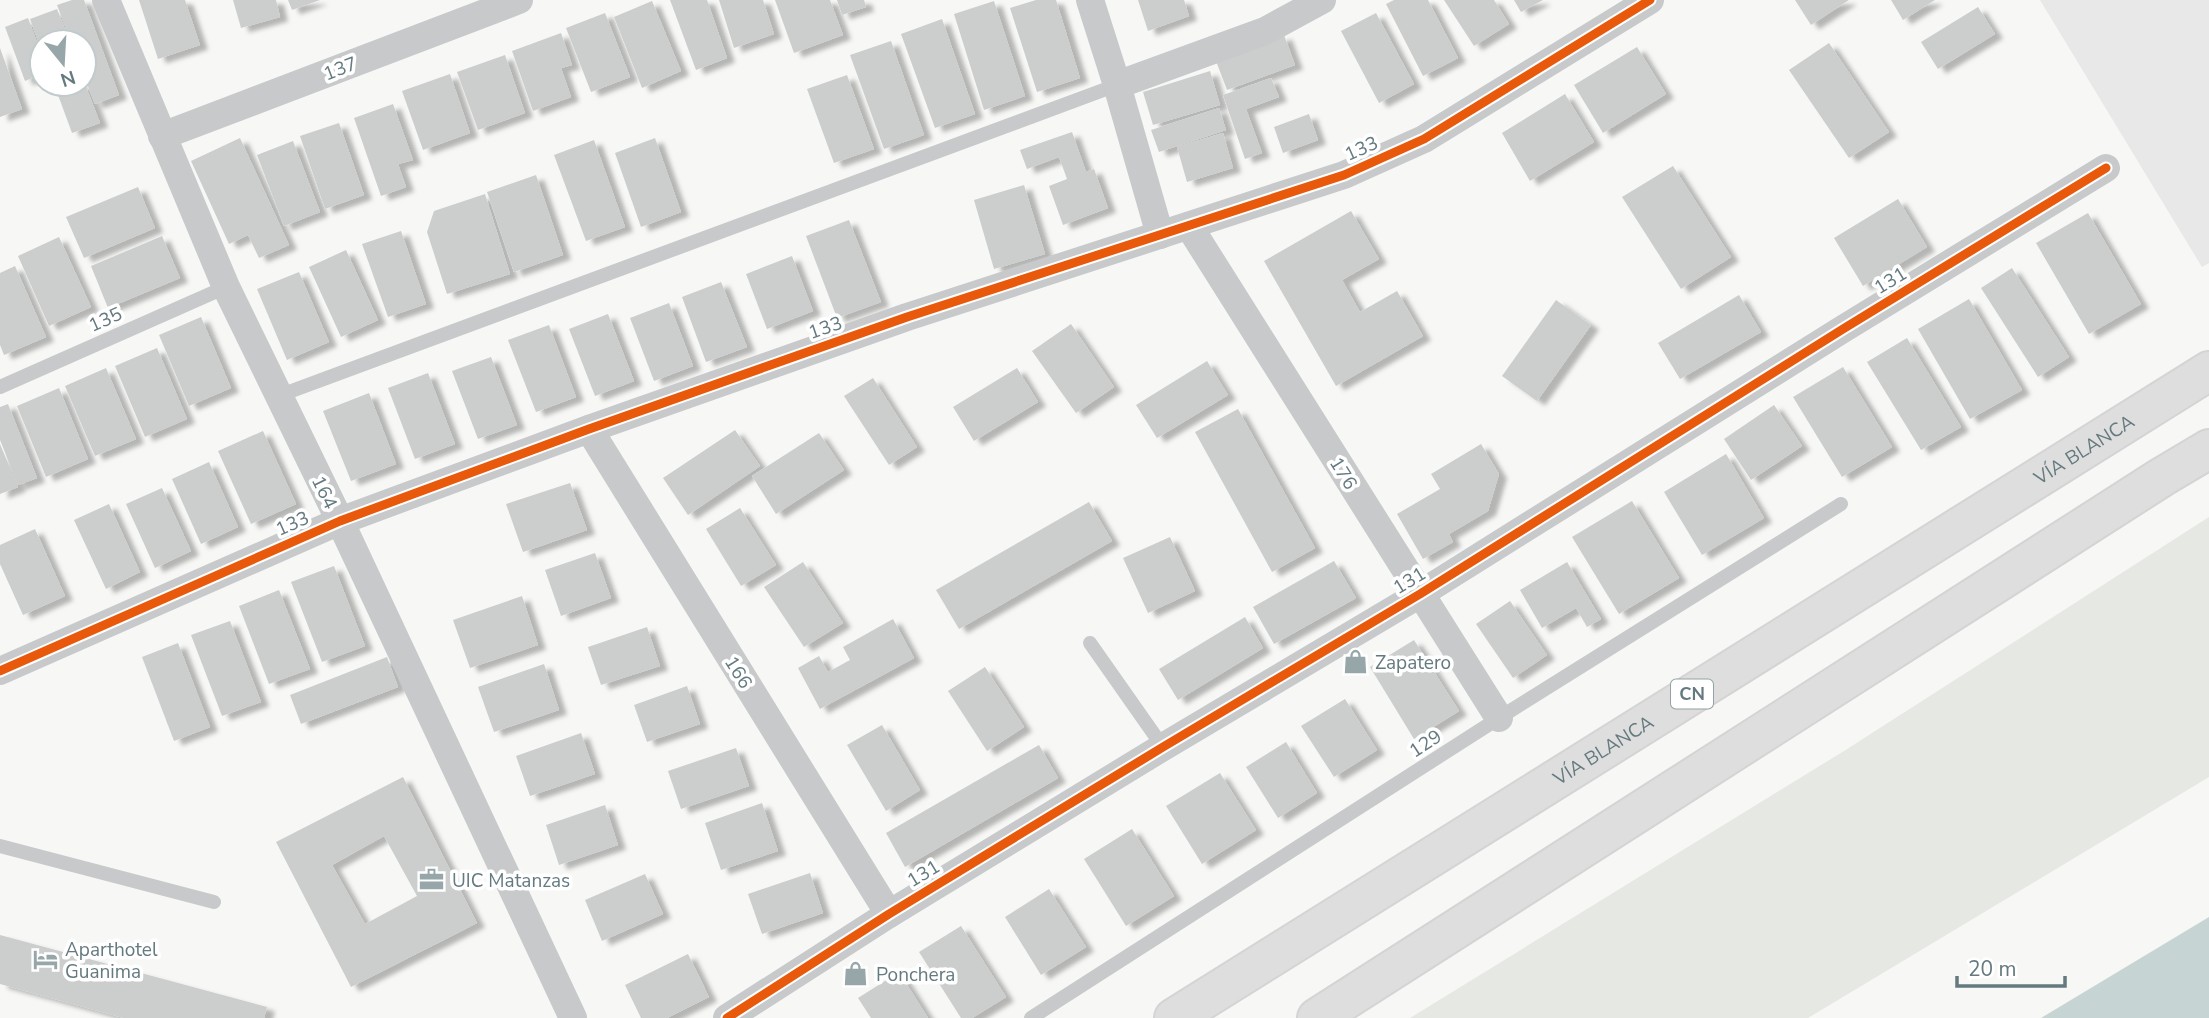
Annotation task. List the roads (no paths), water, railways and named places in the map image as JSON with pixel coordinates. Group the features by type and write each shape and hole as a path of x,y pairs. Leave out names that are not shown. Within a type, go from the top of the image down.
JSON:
{"highway":[{"name":"VÍA BLANCA","path":"1174,1018 2209,371"},
{"path":"1317,1018 2209,449"}],"street":[{"name":"164","path":"106,0 226,286 340,521 573,1018"},
{"name":"137","path":"162,136 519,0"},
{"path":"1090,0 1160,235"},
{"path":"1117,85 1265,30 1322,0"},
{"name":"133","path":"0,671 340,521 589,429 907,317 1344,175 1424,139 1650,0"},
{"name":"131","path":"727,1018 889,914 1420,594 2106,168"},
{"name":"176","path":"1189,226 1499,718"},
{"name":"166","path":"589,429 889,914"}],"lane":[{"path":"278,396 1117,85"},
{"name":"135","path":"0,387 226,286"},
{"name":"129","path":"1031,1018 1499,718 1842,504"},
{"path":"1090,643 1163,747"},
{"path":"0,846 214,902"}],"place":[{"name":"Zapatero","path":"1355,662"},
{"name":"UIC Matanzas","path":"432,880"},
{"name":"Aparthotel Guanima","path":"45,960"},
{"name":"Ponchera","path":"856,974"}]}
